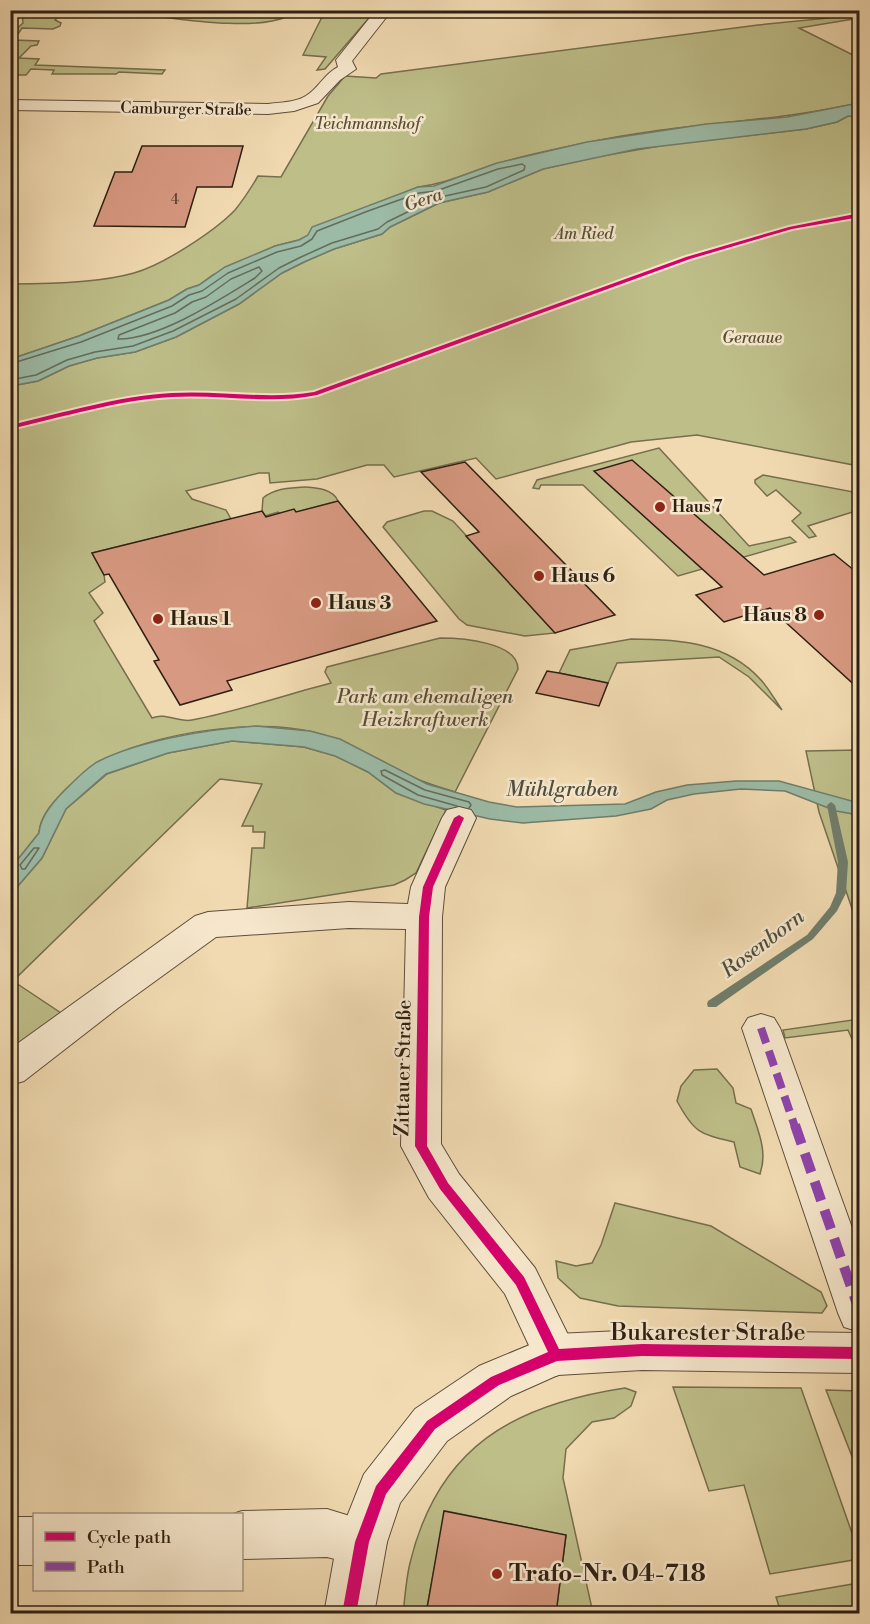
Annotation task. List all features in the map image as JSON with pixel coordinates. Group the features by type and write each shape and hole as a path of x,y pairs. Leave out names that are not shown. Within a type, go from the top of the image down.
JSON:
{"street":[{"name":"Camburger Straße","path":"10,105 268,109 301,104 312,99 333,75 348,69 343,63 344,60 385,10"},
{"name":"Zittauer Straße","path":"459,818 428,887 423,917 421,1146 444,1186 520,1281 556,1355"},
{"path":"10,1070 105,998 208,925 349,915 423,917"},
{"path":"761,1028 860,1313"},
{"name":"Bukarester Straße","path":"349,1614 362,1542 381,1490 431,1425 495,1381 556,1355 642,1350 860,1353"},
{"path":"243,1535 327,1533 362,1542"},
{"path":"10,1541 33,1540"}],"green space":[{"path":"18,10 104,11 64,12 55,20 61,23 60,26 53,29 22,28 14,40 39,41 19,58 39,59 35,65 165,70 162,74 119,72 116,74 52,74 54,70 31,69 26,75 11,75 11,34 23,23 22,12"},
{"path":"287,10 286,17 272,21 237,24 146,15 146,11"},
{"path":"325,11 375,11 325,69 317,70 326,57 303,55"},
{"name":"Teichmannshof","path":"859,15 859,18 799,28 859,58 859,103 791,115 619,136 518,158 448,181 418,187 299,240 275,246 213,275 169,300 79,336 11,359 11,284 73,282 134,273 159,263 188,246 215,228 235,210 258,176 281,177 328,96 345,76 376,78 381,74 758,25"},
{"path":"848,116 859,117 859,466 697,435 631,442 496,479 476,458 394,477 384,465 367,465 317,479 270,483 269,473 259,473 186,491 192,499 226,510 231,519 92,553 104,575 105,582 89,593 103,613 94,621 152,718 162,716 187,721 245,708 331,683 325,672 327,667 440,638 461,639 499,647 516,660 518,669 455,792 413,778 347,744 313,732 292,728 245,727 195,732 129,749 86,773 70,785 51,805 44,816 39,833 11,868 11,386 38,381 69,366 97,358 135,352 176,337 239,304 282,273 304,262 334,249 382,234 390,227 439,203 488,192 543,169 671,144 806,129 837,122"},
{"path":"659,448 749,546 790,537 796,542 678,576 583,485 541,485 539,489 533,488 537,480"},
{"path":"763,475 859,493 859,510 808,526 816,536 809,538 792,521 801,513 776,490 767,496 755,483 755,480"},
{"path":"305,487 329,492 338,501 283,516 278,512 265,516 262,511 263,498 278,490"},
{"path":"424,511 432,511 453,521 555,633 525,636 467,625 459,619 383,527 387,522"},
{"path":"631,639 684,642 717,650 748,667 761,680 782,710 749,677 719,657 617,663 608,683 559,673 570,650"},
{"path":"232,741 304,747 336,756 368,772 396,793 446,810 416,873 394,885 247,908 252,848 264,848 265,832 253,832 253,826 242,826 262,784 220,779 13,981 61,1013 11,1051 11,894 42,858 66,809 107,774 168,753"},
{"path":"859,750 859,929 819,812 806,751"},
{"path":"859,1019 859,1055 848,1030 785,1038 783,1030"},
{"path":"717,1069 733,1088 736,1103 751,1109 763,1149 760,1174 740,1167 734,1142 713,1137 699,1130 688,1120 677,1101 681,1086 694,1070"},
{"path":"615,1203 711,1226 821,1292 827,1306 822,1313 618,1306 580,1298 558,1278 556,1261 576,1266 592,1263 601,1245"},
{"path":"673,1387 801,1388 859,1553 859,1559 770,1574 744,1485 709,1491"},
{"path":"625,1388 636,1392 631,1406 614,1418 592,1422 566,1449 563,1478 593,1613 556,1613 566,1535 445,1511 426,1613 403,1614 410,1563 423,1523 440,1489 461,1461 486,1438 515,1420 548,1406"},
{"path":"826,1390 859,1391 859,1463 855,1464"},
{"path":"859,1583 859,1613 781,1613 776,1597"}],"water":[{"name":"Gera","path":"859,103 859,117 848,116 837,122 806,129 637,149 543,169 488,192 439,203 390,227 382,234 334,249 282,273 239,304 176,337 135,352 97,358 69,366 38,381 11,386 11,359 79,336 169,300 199,285 225,267 275,246 299,240 308,235 312,227 418,187 434,186 497,163 587,142 706,124 787,117"},
{"path":"256,726 310,731 340,739 427,784 489,802 517,807 625,804 656,792 687,785 736,781 779,781 859,803 859,815 836,811 785,791 741,789 694,794 667,800 651,809 616,816 523,823 490,819 424,804 396,793 368,772 335,756 304,747 232,741 168,753 106,774 66,809 42,858 11,894 11,868 39,833 48,810 85,770 116,754 155,741"}],"building":[{"path":"142,146 243,146 232,187 197,187 185,227 94,226 115,172 132,172"},
{"path":"632,460 764,575 834,554 860,575 860,690 770,608 724,622 696,595 722,587 594,471"},
{"name":"Haus 6","path":"465,462 615,615 555,633 466,536 479,532 421,472"},
{"path":"338,501 437,621 227,681 232,690 180,705 154,661 159,660 109,574 104,575 92,553 262,511 266,517"},
{"path":"547,671 608,683 599,706 536,693"},
{"name":"Trafo-Nr. 04-718","path":"444,1511 566,1535 556,1614 426,1614"}],"waterway":[{"name":"Rosenborn","path":"712,1004 810,937 834,909 841,893 843,862 831,805"}],"marked path":[{"path":"761,1028 860,1313"}],"cycle path":[{"path":"10,427 100,406 168,395 207,394 284,398 315,394 688,258 791,228 860,215"},
{"path":"459,818 428,887 424,917 421,1146 444,1186 520,1281 556,1355"},
{"path":"349,1614 362,1542 381,1490 431,1425 495,1381 556,1355 642,1350 860,1353"}],"place":[{"name":"Haus 7","path":"660,507"},
{"name":"Haus 6","path":"539,576"},
{"name":"Haus 3","path":"316,603"},
{"name":"Haus 8","path":"819,615"},
{"name":"Haus 1","path":"158,619"},
{"name":"Trafo-Nr. 04-718","path":"497,1574"}],"park label":[{"name":"Am Ried","path":"584,234"},
{"name":"Geraaue","path":"752,338"},
{"name":"Park am ehemaligen Heizkraftwerk","path":"425,708"}],"water label":[{"name":"Mühlgraben","path":"562,790"}]}
